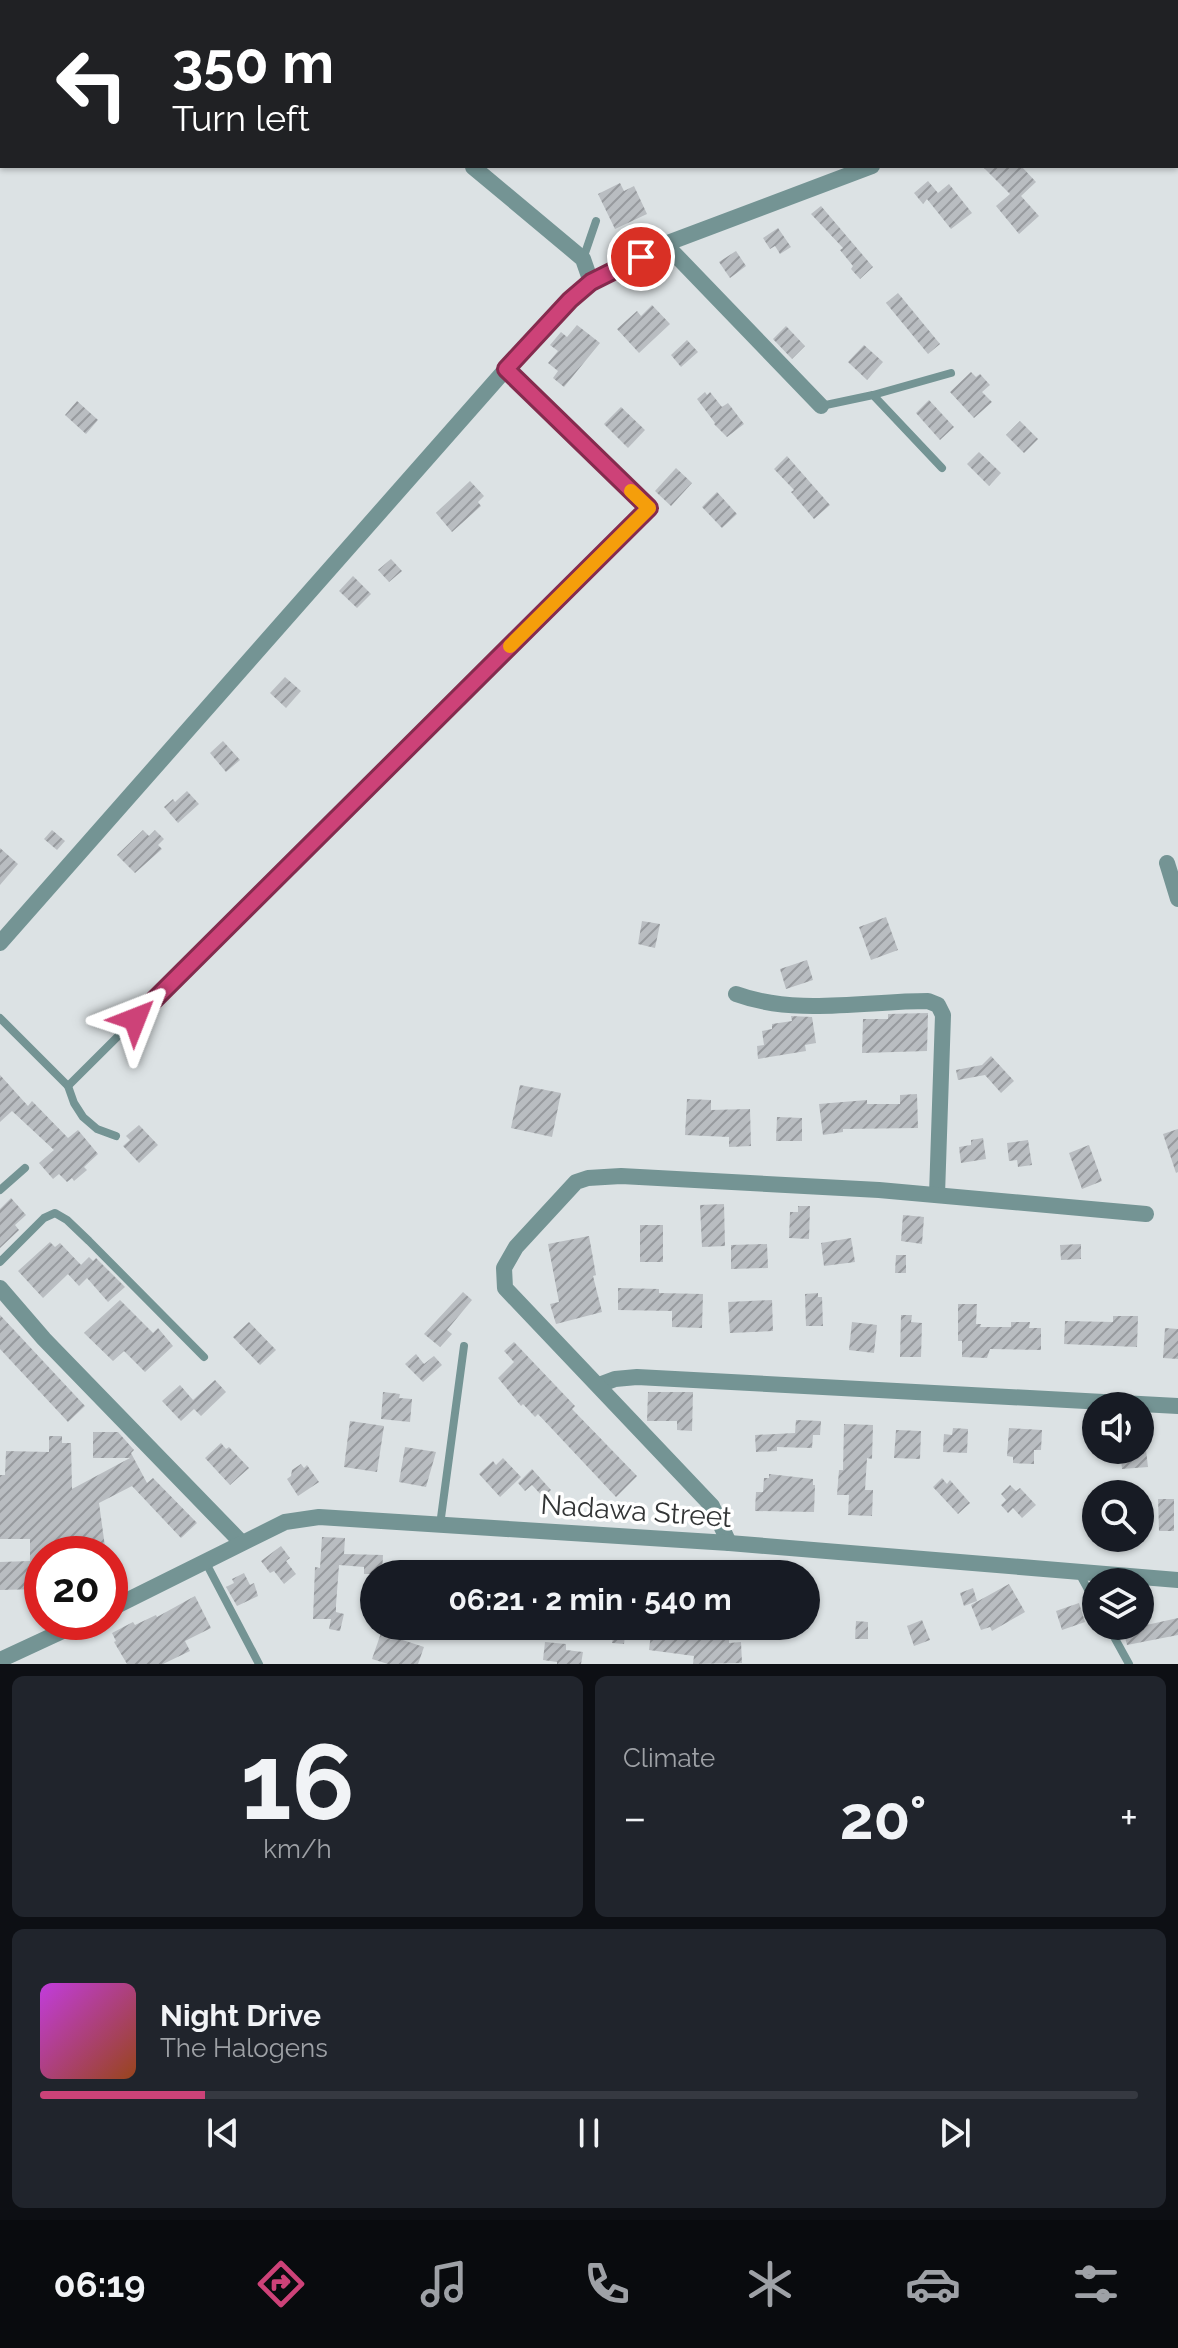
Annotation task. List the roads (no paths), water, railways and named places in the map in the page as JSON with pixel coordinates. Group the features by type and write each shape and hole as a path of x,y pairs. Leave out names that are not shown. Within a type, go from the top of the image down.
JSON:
{"street":[{"path":"475,168 583,259 591,282"},
{"path":"0,943 570,300 591,282 665,244 867,168"},
{"path":"665,244 821,406"},
{"path":"1167,863 1178,899"},
{"path":"736,994 752,1000 788,1005 928,1001 938,1005 943,1015 937,1195"},
{"path":"729,1543 712,1506 505,1288 504,1268 516,1247 576,1182 621,1176 864,1189 1146,1214"},
{"path":"0,1288 54,1350 241,1542"},
{"path":"599,1385 615,1379 637,1377 1178,1406"},
{"name":"Nadawa Street","path":"128,1600 285,1522 319,1517 729,1543 1178,1580"},
{"path":"0,1660 43,1640"}],"lane":[{"path":"583,259 596,221"},
{"path":"68,1086 649,508 506,369"},
{"path":"821,406 951,373"},
{"path":"873,395 942,468"},
{"path":"0,1018 68,1086 83,1117 97,1129 116,1136"},
{"path":"0,1190 25,1168"},
{"path":"0,1262 44,1218 55,1213 89,1241 204,1357"},
{"path":"440,1525 464,1346"},
{"path":"206,1563 259,1664"},
{"path":"1079,1573 1082,1578"},
{"path":"1116,1640 1129,1664"}]}
